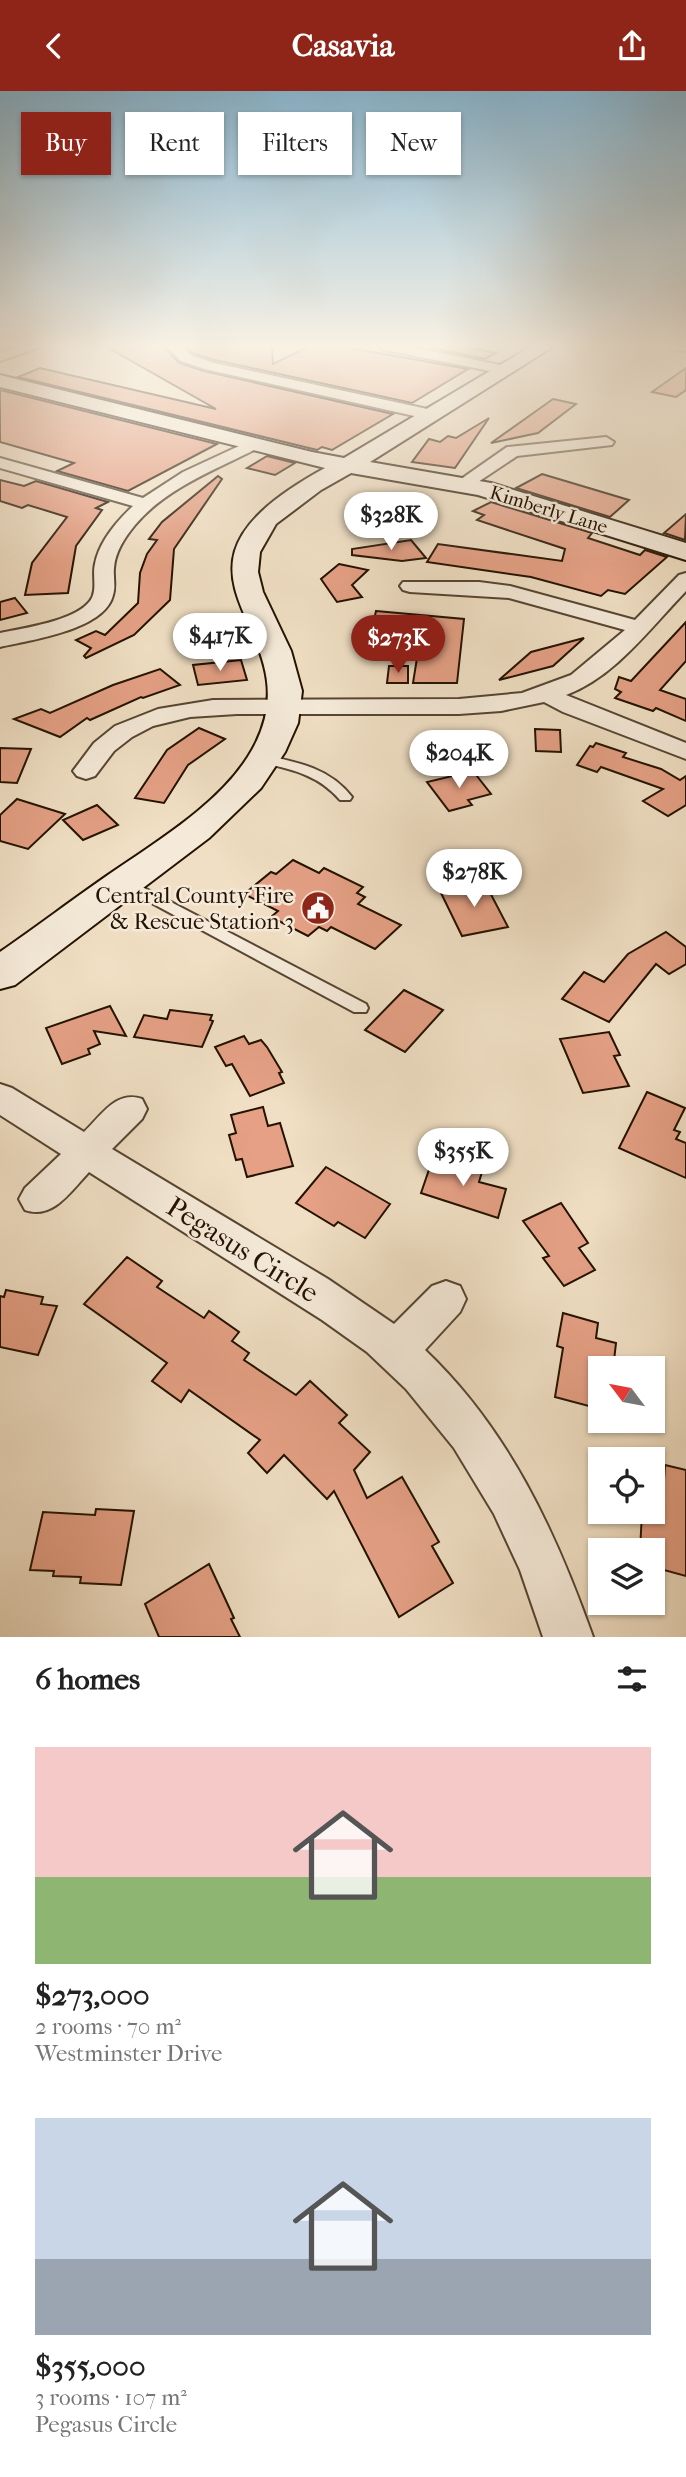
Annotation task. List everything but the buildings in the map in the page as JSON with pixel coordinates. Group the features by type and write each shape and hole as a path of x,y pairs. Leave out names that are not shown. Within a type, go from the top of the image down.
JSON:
{"main road":[{"name":"Kimberly Lane","path":"146,418 349,466 463,484 686,552"},
{"path":"0,974 209,819 234,796 263,759 273,743 285,707 286,689 278,661 245,582 247,552 256,532 274,513 427,418"}],"street":[{"path":"463,484 513,451 606,442"},
{"path":"0,640 55,627 94,609 102,599 104,563 115,540 146,504 252,445"},
{"path":"0,463 146,504"},
{"path":"86,771 106,745 155,719 200,708 472,707 520,701 547,694 582,678 686,579"},
{"path":"410,586 479,588 510,592 638,627"},
{"path":"547,694 571,707 686,752"},
{"name":"Pegasus Circle","path":"0,1098 316,1294 396,1352 421,1374 449,1406 513,1502 538,1554 568,1637"},
{"path":"38,1199 130,1109"},
{"path":"396,1352 446,1299"}],"lane":[{"path":"263,759 292,765 322,776 335,785 345,797"},
{"path":"124,883 360,1008"}],"place":[{"name":"Central County Fire & Rescue Station 3","path":"318,908"}]}
